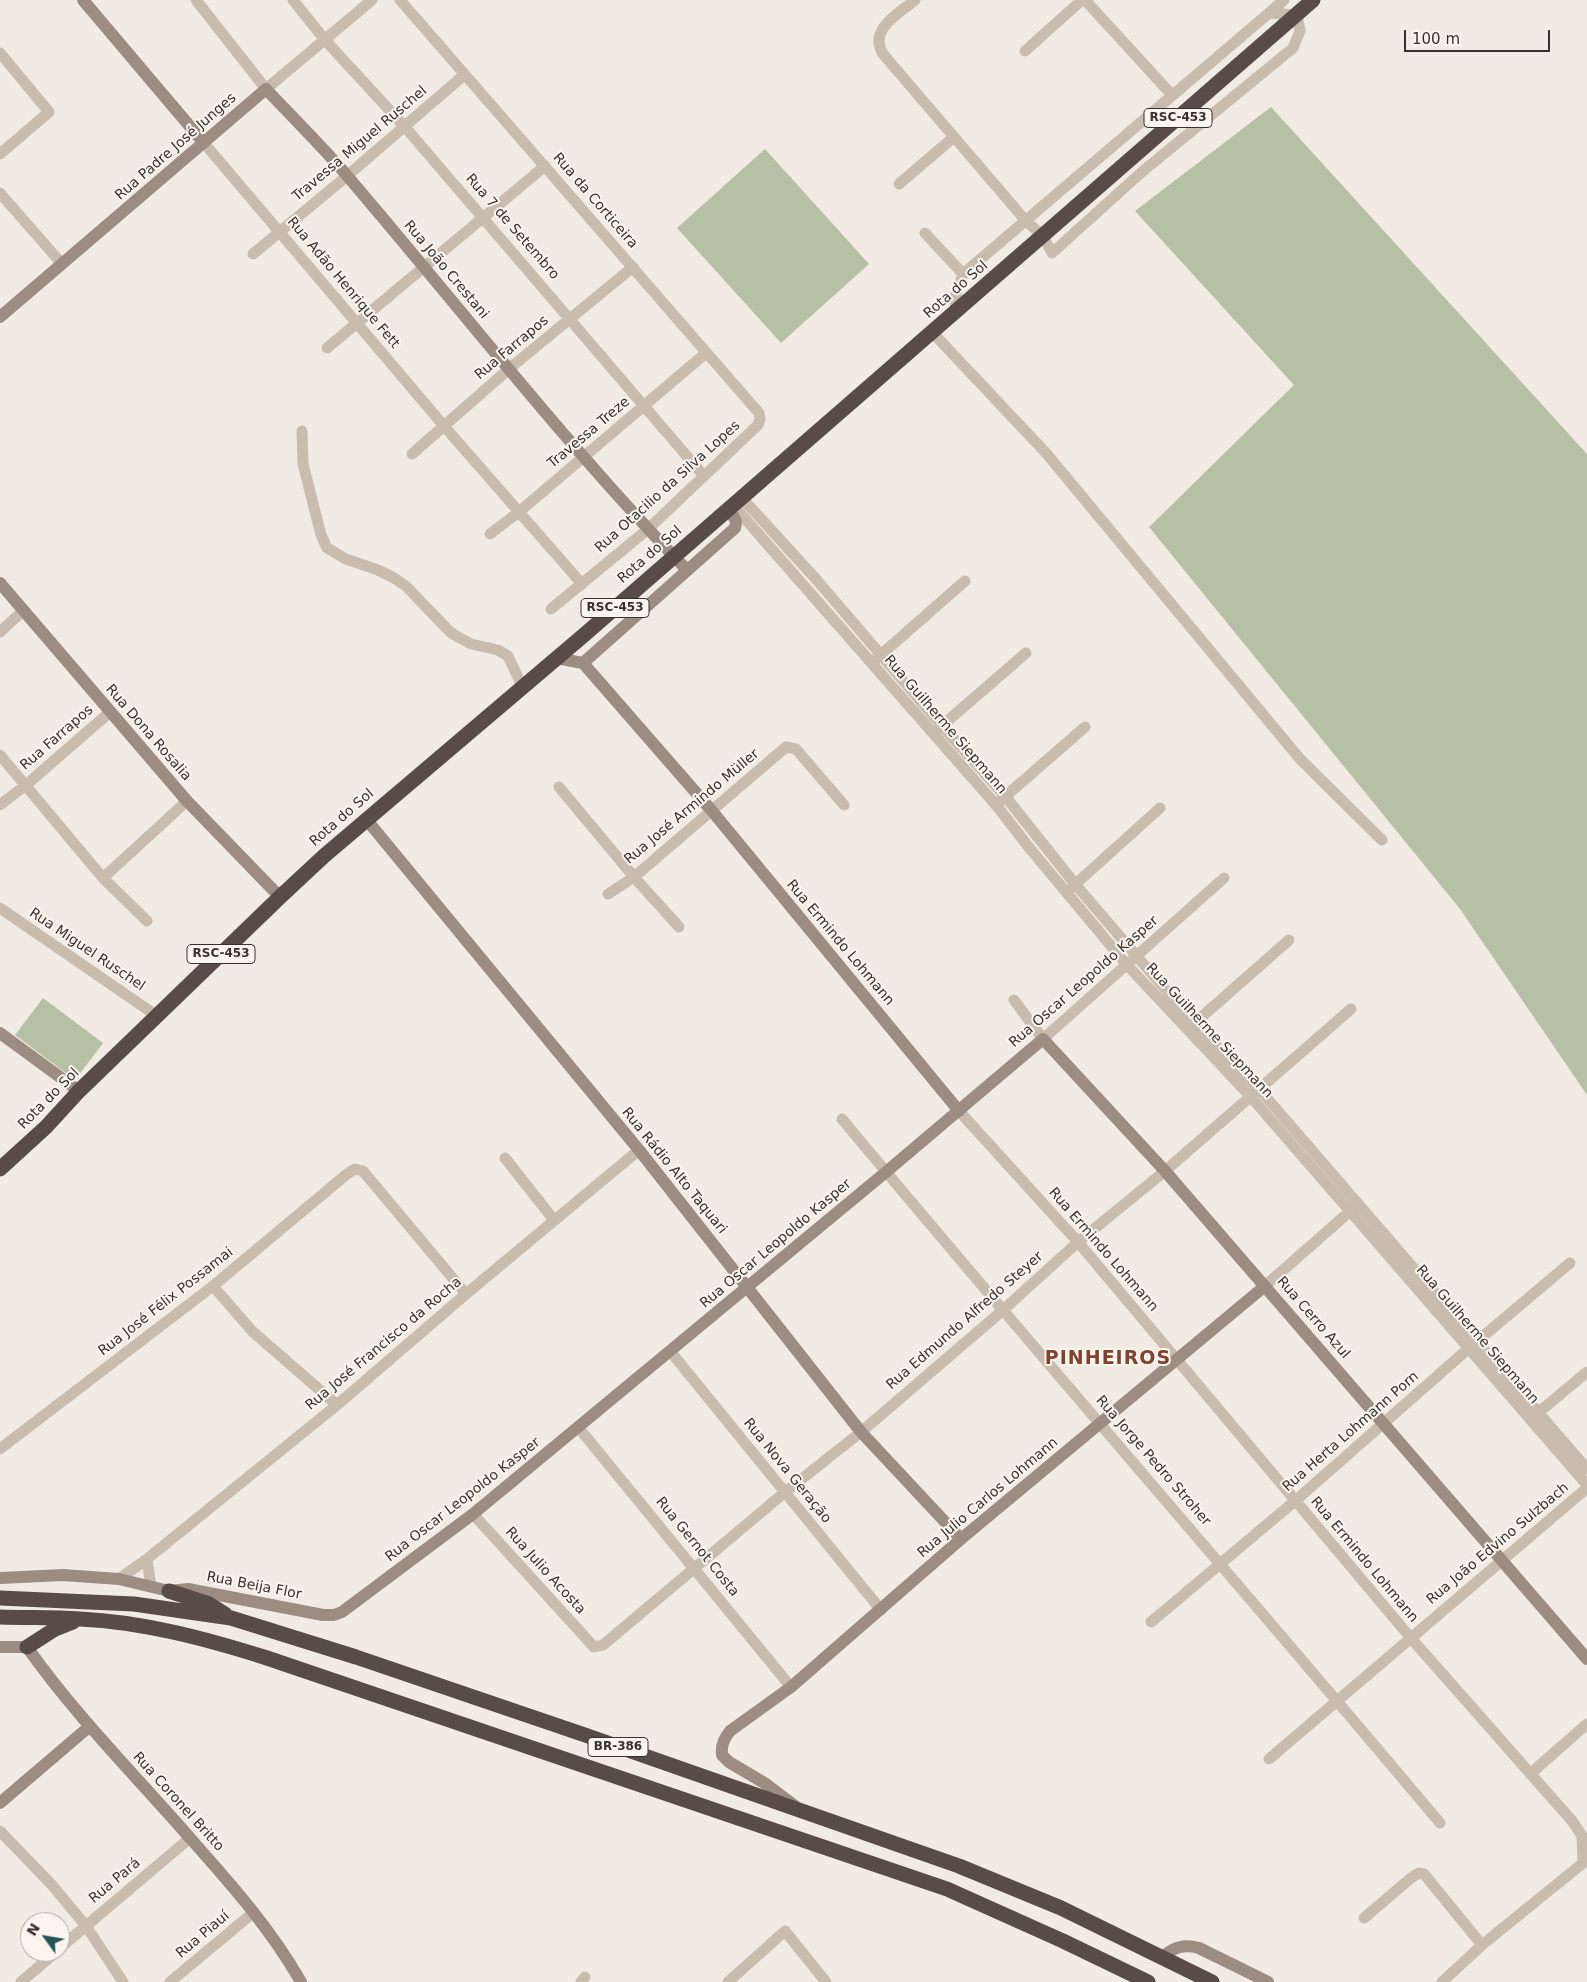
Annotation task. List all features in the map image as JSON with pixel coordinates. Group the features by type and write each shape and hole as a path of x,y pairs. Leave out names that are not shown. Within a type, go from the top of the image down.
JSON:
{"highway":[{"name":"Rota do Sol","path":"1,1165 46,1127 79,1091 280,897 366,819 673,557 739,506 955,312 1313,0"},
{"path":"169,1591 209,1604 231,1618"},
{"name":"BR-386","path":"0,1598 134,1604 231,1618 356,1657 802,1810 958,1866 1018,1890 1162,1956 1212,1982"},
{"name":"BR-386","path":"0,1617 82,1619 179,1634 222,1644 294,1666 947,1889 1038,1929 1148,1982"},
{"path":"27,1647 55,1629 82,1619"}],"street":[{"name":"Rua Adão Henrique Fett","path":"83,0 280,230 444,426 582,584"},
{"name":"Rua 7 de Setembro","path":"294,0 325,40 483,216 704,476"},
{"name":"Rua Padre José Junges","path":"0,317 372,0"},
{"name":"Rua da Corticeira","path":"400,0 759,413 760,419 758,424"},
{"path":"915,0 886,24 878,36 878,45 883,54 1026,221 1043,236 1052,253 1142,171 1293,48 1300,31 1297,15 1269,13"},
{"path":"1025,51 1084,0 1172,95"},
{"path":"955,312 956,294 963,274 1284,0"},
{"name":"Rua João Crestani","path":"196,2 266,89 348,176 647,530 687,570"},
{"path":"0,53 49,112 0,154"},
{"name":"Travessa Miguel Ruschel","path":"253,254 348,176 464,75"},
{"path":"899,184 954,137"},
{"path":"326,348 544,166"},
{"path":"0,193 62,264"},
{"path":"925,233 963,274"},
{"name":"Rua Farrapos","path":"412,454 510,368 633,267"},
{"path":"932,333 1046,453 1300,759 1382,840"},
{"name":"Travessa Treze","path":"490,534 520,511 706,353"},
{"name":"Rua Otacilio da Silva Lopes","path":"551,609 647,530 758,424"},
{"path":"302,431 303,464 318,526 327,548 346,559 378,570 406,586 450,632 460,638 471,644 498,650 508,656 522,686"},
{"path":"739,506 736,519 740,520"},
{"path":"556,658 583,663 735,528 740,520 739,506"},
{"name":"Rua Guilherme Siepmann","path":"739,506 816,578 880,655 1031,850 1127,965 1255,1093 1534,1416 1587,1469"},
{"name":"Rua Guilherme Siepmann","path":"740,520 871,663 1005,796 1075,884 1137,956 1191,1027"},
{"path":"871,663 965,581"},
{"name":"Rua Dona Rosalia","path":"0,583 188,801 280,897"},
{"path":"0,632 24,610"},
{"path":"938,730 1026,653"},
{"name":"Rua Ermindo Lohmann","path":"583,663 712,811 959,1111 1078,1242 1410,1637 1573,1822 1582,1836 1583,1863 1482,1945"},
{"name":"Rua Farrapos","path":"0,805 26,785 110,712"},
{"path":"996,805 1085,727"},
{"name":"Rua José Armindo Müller","path":"608,894 634,877 786,747 796,749 844,805"},
{"path":"0,755 103,878 147,921"},
{"path":"559,786 634,877 680,927"},
{"path":"103,878 188,801"},
{"path":"1067,893 1160,808"},
{"name":"Rua Rádio Alto Taquari","path":"366,819 639,1150 861,1432 961,1539"},
{"path":"1031,850 1042,841"},
{"name":"Rua Oscar Leopoldo Kasper","path":"334,1615 350,1607 473,1514 670,1351 959,1111 1224,878"},
{"name":"Rua Miguel Ruschel","path":"0,908 157,1016"},
{"path":"1191,1027 1289,940"},
{"name":"Rua Cerro Azul","path":"1014,1000 1043,1039 1165,1171 1385,1423 1587,1659"},
{"name":"Rua Edmundo Alfredo Steyer","path":"594,1647 603,1645 784,1493 861,1432 1002,1311 1078,1242 1165,1171 1350,1009"},
{"path":"0,1032 79,1091"},
{"name":"Rua Jorge Pedro Stroher","path":"842,1119 1002,1311 1220,1563 1440,1823"},
{"name":"Rua José Francisco da Rocha","path":"119,1579 148,1559 336,1405 639,1150"},
{"path":"505,1158 554,1220"},
{"name":"Rua José Félix Possamai","path":"0,1449 213,1286 347,1174 355,1170 363,1171 466,1294"},
{"name":"Rua Julio Carlos Lohmann","path":"802,1810 766,1784 729,1762 722,1755 721,1747 730,1731 791,1687 961,1539 1265,1286 1354,1208"},
{"name":"Rua Herta Lohmann Porn","path":"1151,1622 1295,1501 1472,1345 1570,1263"},
{"path":"213,1286 252,1332 336,1405"},
{"name":"Rua Nova Geração","path":"670,1351 881,1610"},
{"path":"1534,1416 1587,1372"},
{"name":"Rua Guilherme Siepmann","path":"1534,1416 1587,1487"},
{"name":"Rua Gernot Costa","path":"578,1427 791,1687"},
{"name":"Rua João Edvino Sulzbach","path":"1269,1758 1410,1637 1503,1561 1587,1487"},
{"name":"Rua Julio Acosta","path":"473,1514 594,1647"},
{"path":"148,1559 151,1587"},
{"name":"Rua Beija Flor","path":"2,1575 63,1575 119,1579 169,1591 188,1589 323,1615 334,1615"},
{"path":"0,1647 27,1647"},
{"name":"Rua Coronel Britto","path":"27,1647 41,1668 90,1726 254,1912 301,1982"},
{"path":"1530,1774 1587,1724"},
{"path":"0,1803 90,1726"},
{"path":"0,1831 52,1885 86,1926 124,1982"},
{"name":"Rua Pará","path":"70,1940 190,1838"},
{"path":"1364,1918 1411,1878 1419,1873 1427,1877 1482,1945 1442,1982"},
{"name":"Rua Piauí","path":"170,1982 254,1912"},
{"path":"728,1982 785,1931 826,1982"},
{"path":"1162,1956 1179,1946 1194,1947 1229,1961 1268,1982"},
{"path":"21,1982 44,1962"}],"green space":[{"path":"1271,107 1587,454 1587,1095 1460,909 1149,527 1294,385 1135,211"},
{"path":"765,149 869,264 781,343 677,228"},
{"path":"43,998 103,1043 75,1080 15,1035"}],"district":[{"name":"PINHEIROS","path":"1108,1359"}]}
